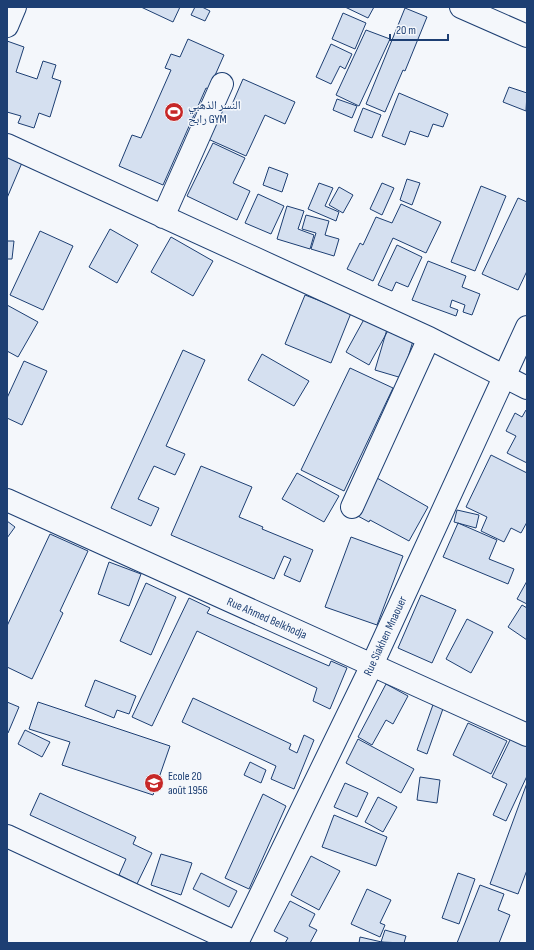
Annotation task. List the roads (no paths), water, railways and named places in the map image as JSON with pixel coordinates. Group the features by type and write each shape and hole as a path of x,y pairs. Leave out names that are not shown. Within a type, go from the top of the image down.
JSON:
{"street":[{"path":"7,26 15,7"},
{"path":"461,7 527,36"},
{"path":"163,217 222,84"},
{"path":"7,145 429,338 527,388"},
{"name":"Rue Siakhen Mnaouer","path":"237,943 372,665 527,327"},
{"path":"352,507 429,338"},
{"name":"Rue Ahmed Belkhodja","path":"7,500 527,735"},
{"path":"7,836 237,943"}],"place":[{"name":"النسر الذهبي رابح GYM","path":"174,112"},
{"name":"Ecole 20 août 1956","path":"154,783"}]}
